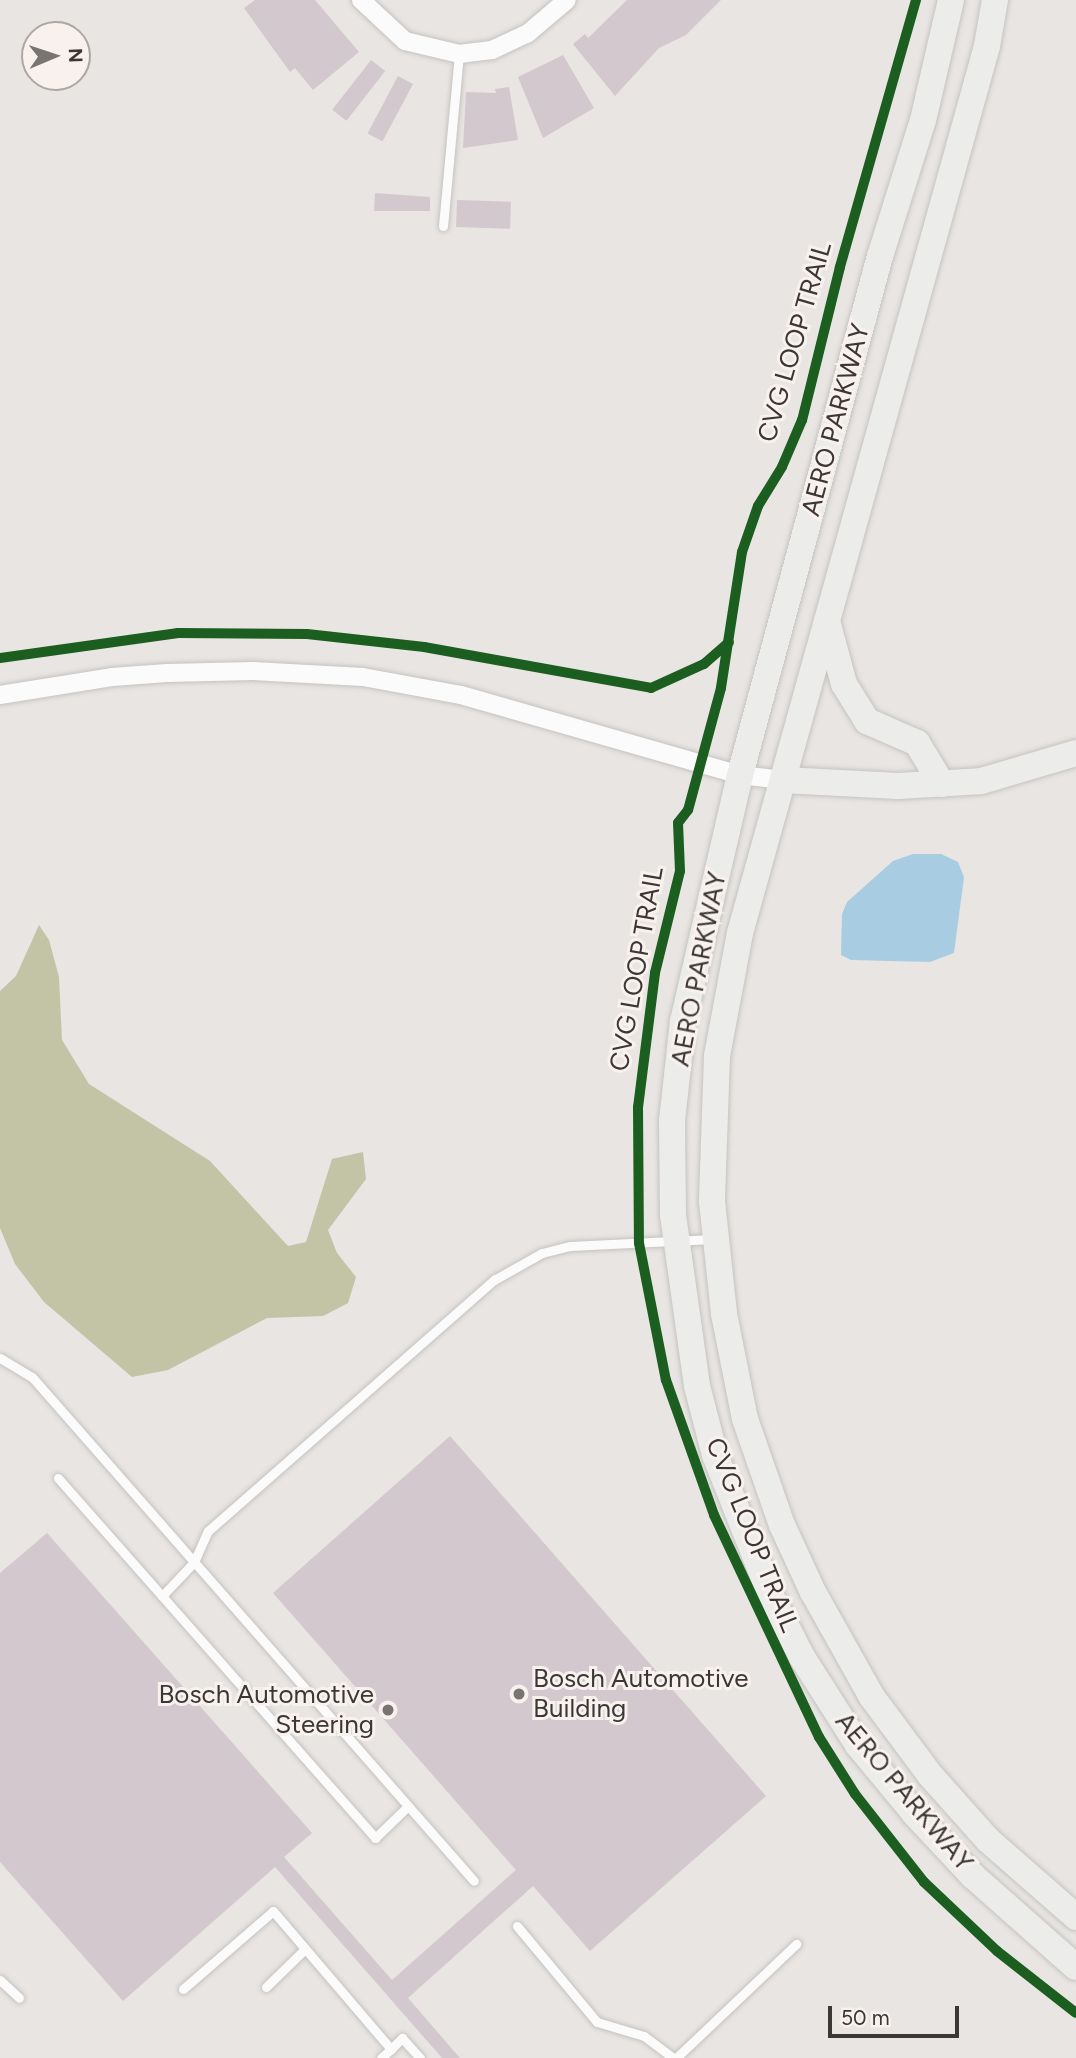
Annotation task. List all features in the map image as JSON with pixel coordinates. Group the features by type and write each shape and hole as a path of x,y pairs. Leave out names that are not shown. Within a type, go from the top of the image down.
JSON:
{"main road":[{"name":"AERO PARKWAY","path":"951,0 923,120 880,256 740,775 684,1021 672,1122 676,1241 697,1386 715,1455 771,1596 802,1657 858,1745 915,1814 973,1876 1076,1967"},
{"name":"AERO PARKWAY","path":"995,0 987,46 740,933 722,1020 713,1110 715,1239 745,1419 782,1525 845,1654 930,1775 988,1840 1076,1917"},
{"path":"826,617 844,684 867,721 916,743 942,784"},
{"path":"783,780 942,784 994,778 1076,753"}],"street":[{"path":"361,0 405,41 459,54 492,51 527,34 567,0"},
{"path":"0,695 112,677 167,673 253,671 363,677 461,695 740,775 783,780"}],"lane":[{"path":"443,226 459,54"},
{"path":"162,1596 194,1562 208,1531 494,1280 542,1253 570,1246 715,1239"},
{"path":"0,1358 32,1377 474,1881"},
{"path":"58,1478 375,1838 408,1806"},
{"path":"183,1989 273,1911 391,2049"},
{"path":"517,1926 597,2022 644,2036 675,2058 796,1944"},
{"path":"266,1987 305,1949"},
{"path":"0,1980 19,1998"},
{"path":"381,2058 402,2038 420,2058"}],"green space":[{"path":"39,925 49,940 59,977 62,1040 89,1084 210,1161 288,1246 306,1242 332,1159 363,1152 366,1179 328,1230 337,1253 356,1277 348,1303 323,1316 267,1318 168,1370 132,1377 44,1302 15,1264 0,1228 0,991 16,976"}],"water":[{"path":"913,854 941,854 958,862 964,877 954,953 930,962 851,960 841,955 842,914 847,902 893,861"}],"building":[{"path":"255,0 315,0 359,52 313,90 295,68 290,72 244,8"},
{"path":"627,0 721,0 686,35 659,48 615,96 573,44 585,34 588,38"},
{"path":"563,55 594,108 543,138 518,77"},
{"path":"371,60 385,71 346,121 332,110"},
{"path":"398,76 413,84 382,141 367,133"},
{"path":"509,87 518,140 463,148 466,92 496,93 495,89"},
{"path":"375,193 430,197 430,211 374,211"},
{"path":"457,200 511,202 510,229 456,227"},
{"path":"450,1436 766,1796 590,1951 533,1886 408,1998 460,2058 442,2058 275,1867 123,2001 0,1862 0,1573 47,1533 312,1833 284,1857 392,1980 516,1870 273,1593"}],"cycle path":[{"name":"CVG LOOP TRAIL","path":"916,0 840,267 802,420 782,467 758,506 742,552 721,688 688,810 678,823 680,871 655,973 638,1107 639,1243 666,1380 714,1515 819,1737 855,1794 924,1882 997,1951 1076,2013"},
{"path":"0,658 178,633 307,634 424,647 651,688 704,664 729,642"}],"place":[{"name":"Bosch Automotive Building","path":"519,1694"},
{"name":"Bosch Automotive Steering","path":"388,1710"}]}
